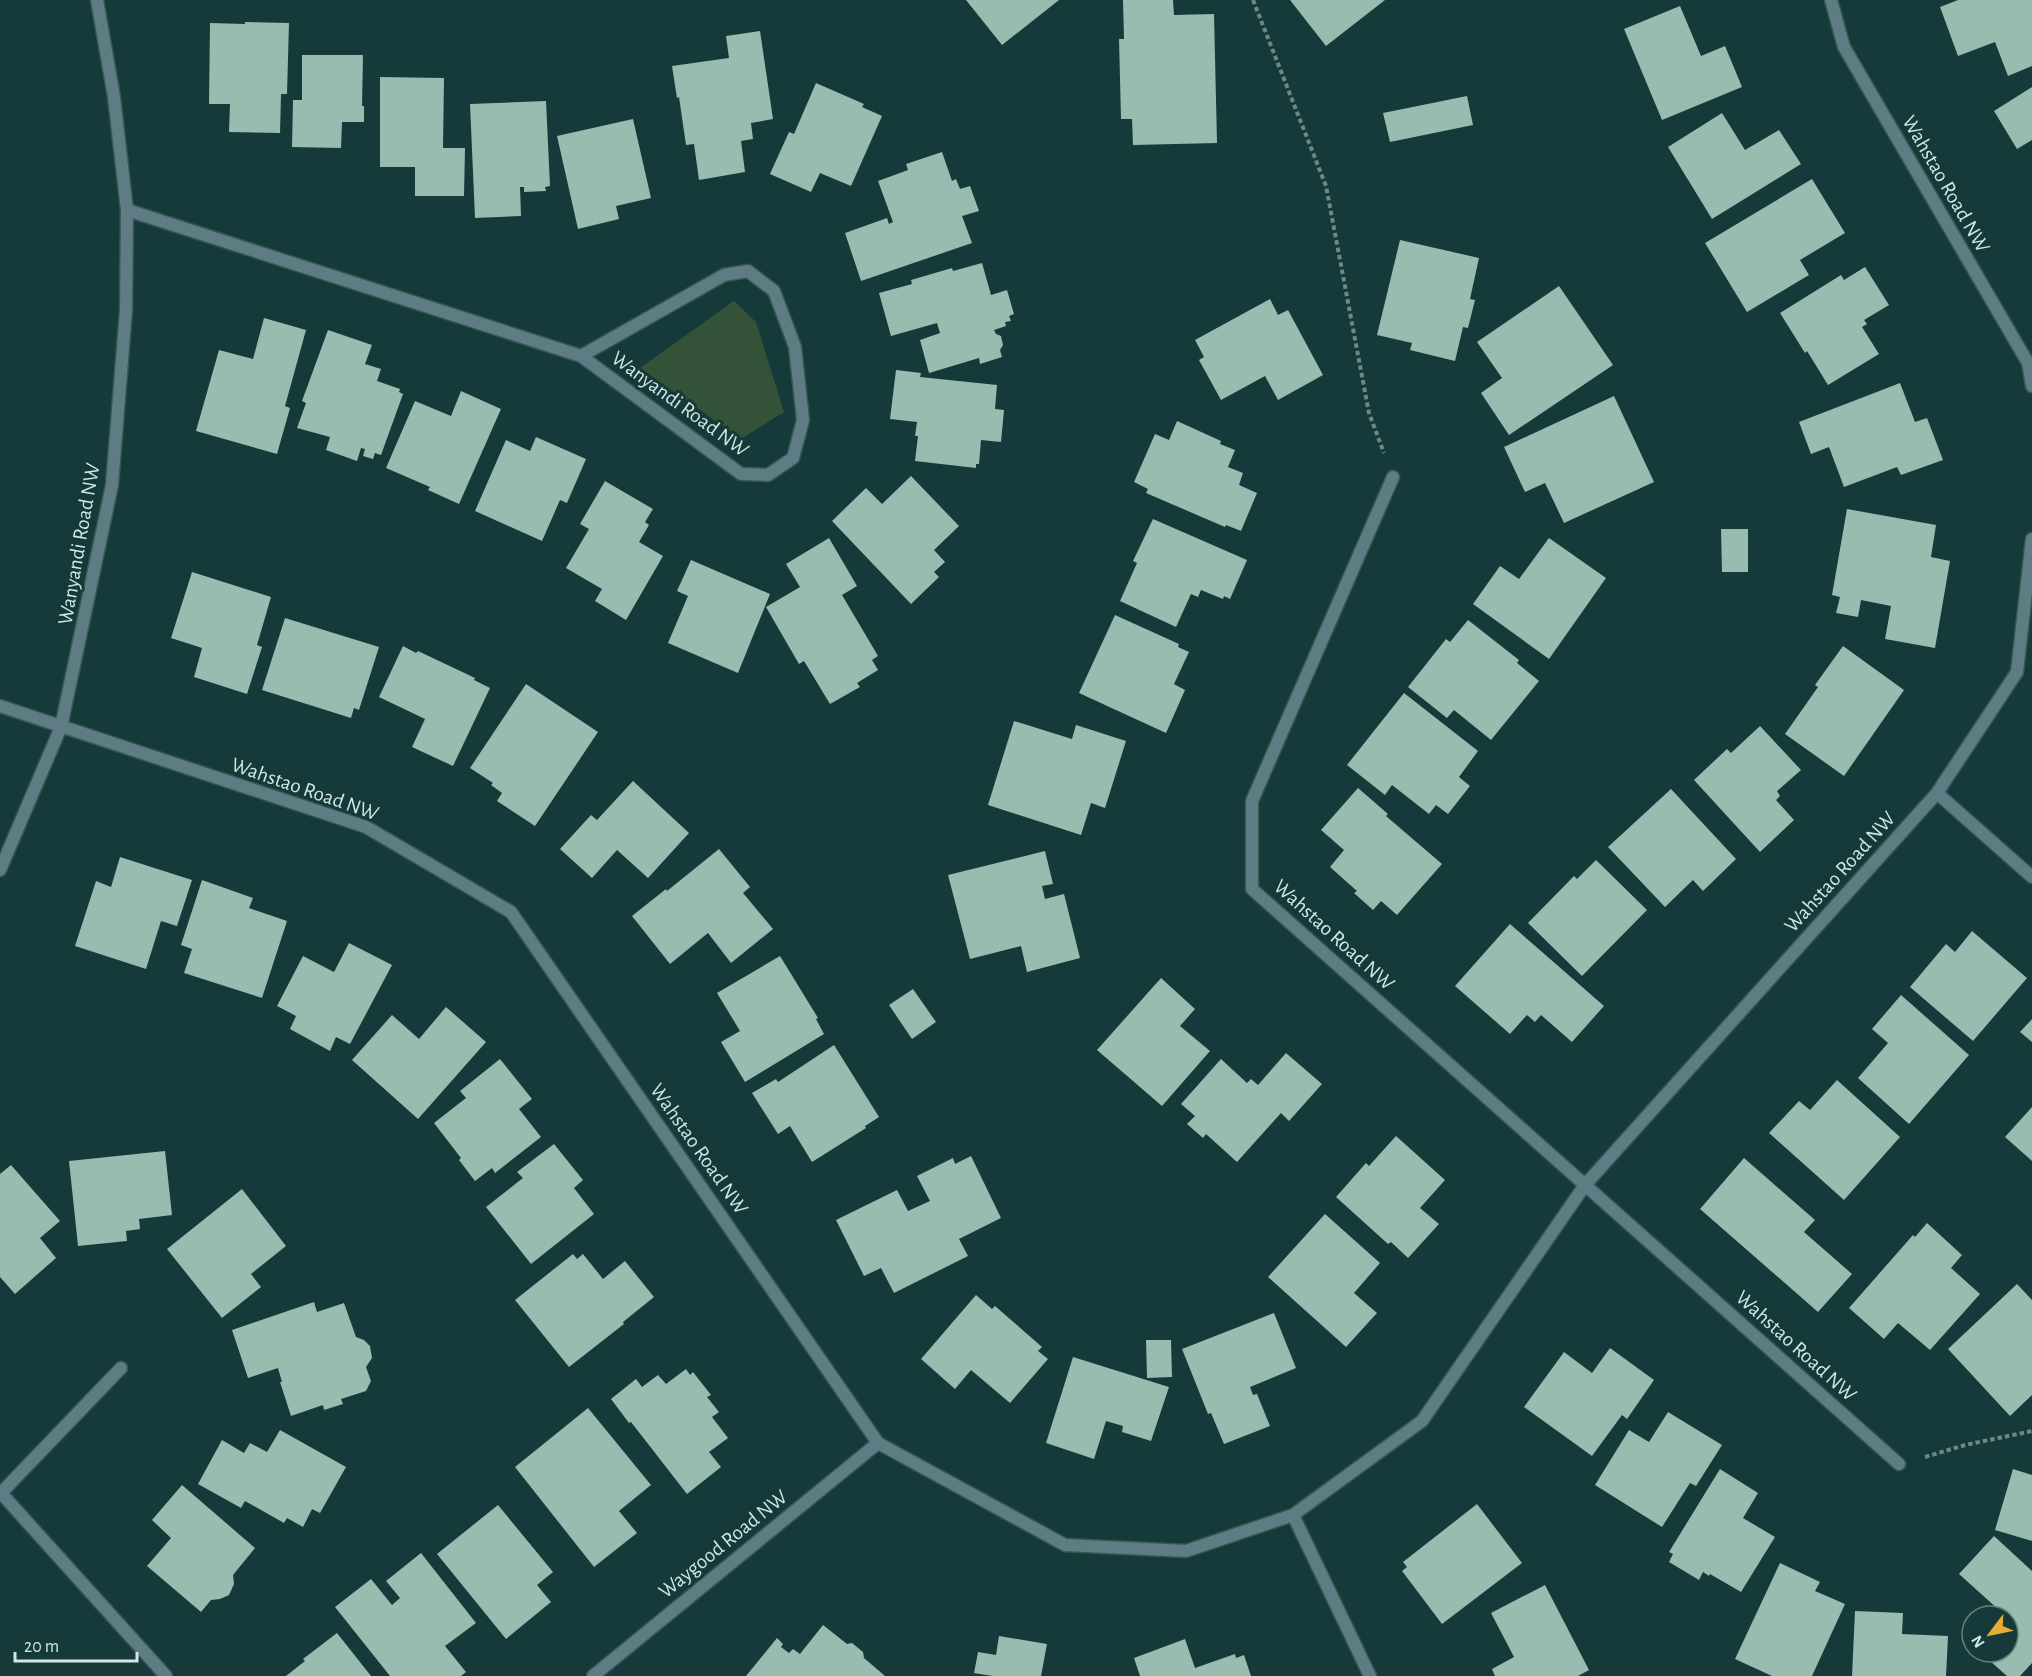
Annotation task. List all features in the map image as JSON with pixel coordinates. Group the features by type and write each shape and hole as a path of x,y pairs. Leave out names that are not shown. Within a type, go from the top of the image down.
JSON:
{"street":[{"name":"Wanyandi Road NW","path":"0,870 61,728 112,485 126,310 127,210 114,97 97,0"},
{"name":"Wahstao Road NW","path":"1831,0 1844,47 2028,363 2032,386"},
{"name":"Wanyandi Road NW","path":"127,210 581,356 741,474 768,475 793,458 803,420 795,347 774,291 748,271 724,276 581,356"},
{"name":"Wahstao Road NW","path":"1393,477 1252,801 1252,889 1899,1464"},
{"name":"Wahstao Road NW","path":"0,706 366,827 512,912 878,1443 1065,1545 1186,1551 1293,1515 1422,1421 1585,1185 1936,793 2017,672 2032,538"},
{"path":"1936,793 2032,877"},
{"path":"121,1368 0,1494 166,1676"},
{"name":"Waygood Road NW","path":"592,1676 878,1443"},
{"path":"1293,1515 1370,1676"}],"path":[{"path":"1253,0 1326,186 1369,413 1393,477"},
{"path":"1899,1464 1965,1445 2032,1431"}],"green space":[{"path":"734,301 756,322 784,412 741,439 640,368"}],"building":[{"path":"966,0 1059,0 1002,45"},
{"path":"1123,0 1173,0 1174,15 1214,14 1217,143 1133,145 1132,119 1121,119 1119,39 1124,39"},
{"path":"1290,0 1385,0 1326,46"},
{"path":"1958,0 2032,0 2032,66 2008,76 1995,42 1958,56 1940,7"},
{"path":"1680,6 1701,56 1725,46 1742,87 1662,120 1624,29"},
{"path":"245,22 289,23 287,94 281,94 280,133 229,132 230,104 209,104 210,23 245,24"},
{"path":"760,31 773,119 751,123 753,139 741,141 745,172 699,180 694,144 686,145 672,66 729,58 726,36"},
{"path":"302,55 363,55 364,122 342,122 341,148 292,147 293,100 302,100"},
{"path":"380,77 444,78 443,148 465,148 464,196 415,196 415,167 380,167"},
{"path":"816,83 864,104 862,107 882,116 851,186 820,173 811,192 770,174 789,132 794,134"},
{"path":"2032,87 2032,140 2017,149 1994,111"},
{"path":"1467,96 1473,125 1390,142 1383,113"},
{"path":"546,101 550,186 545,187 546,191 524,192 524,187 520,187 521,216 475,218 470,104"},
{"path":"1722,113 1745,150 1779,130 1801,164 1712,219 1668,147"},
{"path":"633,119 651,198 616,206 619,219 578,229 557,136"},
{"path":"942,152 952,181 956,179 960,189 970,186 979,211 962,216 972,243 861,281 845,233 887,218 889,224 893,222 878,181 908,170 906,164"},
{"path":"1812,179 1845,233 1800,260 1809,275 1747,312 1705,243"},
{"path":"1400,240 1479,258 1470,299 1475,300 1468,328 1463,327 1455,361 1410,350 1412,343 1377,335"},
{"path":"982,263 991,295 1007,290 1014,314 1009,316 1011,321 1005,322 1006,326 994,330 1001,336 1002,357 980,364 979,358 929,373 920,340 940,333 937,323 891,336 879,293 912,284 911,280 952,268 953,271"},
{"path":"1865,267 1889,305 1864,320 1867,324 1862,327 1879,354 1828,385 1780,313 1841,275 1844,280"},
{"path":"1559,286 1613,365 1509,435 1481,393 1502,378 1477,342"},
{"path":"1270,299 1278,315 1288,310 1323,375 1278,400 1265,376 1221,400 1199,360 1204,357 1195,340"},
{"path":"264,318 306,330 285,406 290,408 277,454 196,431 219,350 253,359"},
{"path":"328,330 372,345 365,364 381,369 377,381 400,389 399,392 403,394 381,455 375,453 373,459 363,456 365,449 361,448 357,461 326,450 330,437 297,428 306,403 302,401"},
{"path":"896,370 921,373 920,377 997,385 995,409 1004,410 1001,442 981,440 979,464 976,464 976,468 915,461 917,422 890,419"},
{"path":"1900,383 1915,422 1927,418 1943,460 1901,475 1897,467 1844,487 1829,447 1811,454 1799,422"},
{"path":"461,391 501,409 459,504 428,490 430,487 386,468 415,401 451,416"},
{"path":"1614,396 1654,482 1564,523 1545,483 1525,492 1504,447"},
{"path":"1177,421 1235,450 1228,467 1243,473 1239,485 1257,493 1241,531 1226,525 1225,527 1146,493 1148,489 1134,482 1155,434 1169,440"},
{"path":"536,437 586,459 567,503 560,500 542,541 475,511 506,440 530,451"},
{"path":"911,476 959,526 934,550 945,562 934,572 939,577 911,604 832,521 866,488 882,504"},
{"path":"605,481 653,509 645,522 649,525 639,542 663,556 626,620 595,601 602,589 566,568 589,529 580,524"},
{"path":"1847,509 1936,525 1931,557 1950,561 1935,648 1885,639 1891,606 1861,600 1858,617 1836,613 1840,597 1832,595"},
{"path":"1153,519 1247,560 1230,599 1224,596 1223,599 1201,590 1198,597 1191,594 1176,627 1120,601 1137,563 1133,561"},
{"path":"1721,529 1748,529 1748,572 1722,572"},
{"path":"829,538 857,586 842,595 878,656 872,660 878,670 857,683 860,687 830,704 804,661 799,664 766,607 800,587 786,564"},
{"path":"1549,538 1606,578 1549,659 1473,604 1500,566 1519,579"},
{"path":"691,560 770,594 738,673 668,643 688,596 677,591"},
{"path":"192,572 271,597 257,645 262,647 247,694 194,677 202,648 171,638"},
{"path":"1115,615 1179,644 1178,647 1189,652 1174,684 1185,690 1166,733 1079,693"},
{"path":"285,618 379,647 359,710 354,708 351,718 262,690"},
{"path":"1468,620 1519,660 1517,663 1539,681 1491,740 1454,710 1447,718 1408,687 1446,639 1450,642"},
{"path":"403,646 475,678 474,680 490,688 453,766 412,747 425,719 379,697"},
{"path":"1843,646 1904,690 1844,776 1785,734 1818,687 1815,685"},
{"path":"526,684 598,732 535,826 497,801 502,793 491,785 493,783 470,768"},
{"path":"1404,693 1478,751 1459,777 1470,786 1448,814 1436,805 1429,814 1392,785 1385,795 1347,765"},
{"path":"1014,721 1072,739 1076,725 1126,741 1105,808 1091,803 1081,835 988,805"},
{"path":"1760,726 1801,770 1777,791 1780,796 1776,800 1794,820 1760,852 1694,780 1727,749 1731,753"},
{"path":"633,781 689,833 648,878 617,850 592,878 560,849 591,815 597,820"},
{"path":"1358,788 1388,814 1386,816 1442,864 1397,915 1381,901 1373,910 1354,893 1357,891 1330,867 1344,850 1321,830"},
{"path":"1671,789 1736,859 1703,891 1693,880 1665,907 1608,847"},
{"path":"719,849 750,887 743,893 773,929 731,963 708,933 670,964 632,916"},
{"path":"1045,851 1053,884 1042,886 1045,899 1064,894 1080,958 1027,972 1021,946 970,959 948,875"},
{"path":"120,857 192,880 177,926 161,921 146,969 75,946 96,881 111,887"},
{"path":"1596,860 1647,910 1582,976 1528,923 1574,876 1577,879"},
{"path":"202,880 253,898 249,908 287,921 262,998 184,973 192,949 181,945"},
{"path":"1510,924 1604,1006 1572,1042 1541,1015 1535,1022 1527,1015 1510,1034 1455,986"},
{"path":"1972,931 2027,978 1973,1041 1910,987 1946,944 1955,952"},
{"path":"349,943 392,965 350,1044 336,1037 330,1051 290,1029 296,1016 277,1006 303,956 334,972"},
{"path":"780,956 818,1018 816,1019 824,1034 745,1082 721,1042 740,1031 717,993"},
{"path":"1161,978 1195,1009 1180,1026 1210,1051 1162,1106 1097,1050"},
{"path":"913,989 936,1022 912,1039 889,1005"},
{"path":"1901,995 1969,1055 1909,1124 1858,1078 1888,1043 1872,1029"},
{"path":"446,1007 486,1042 418,1119 352,1060 392,1015 419,1039"},
{"path":"2032,1019 2032,1042 2020,1032"},
{"path":"834,1045 879,1117 865,1126 866,1128 812,1162 790,1126 778,1134 752,1093 776,1079 778,1082"},
{"path":"1286,1053 1322,1084 1289,1121 1281,1113 1237,1162 1206,1134 1203,1138 1187,1124 1195,1116 1181,1104 1221,1059 1247,1083 1251,1079 1258,1085"},
{"path":"500,1059 532,1099 519,1109 541,1137 495,1173 492,1168 475,1181 459,1160 461,1158 434,1123 466,1098 460,1091"},
{"path":"1837,1080 1900,1137 1844,1200 1769,1133 1799,1101 1810,1110"},
{"path":"2032,1107 2032,1161 2005,1137"},
{"path":"1396,1136 1445,1180 1420,1208 1439,1224 1408,1258 1391,1242 1388,1244 1336,1197 1366,1163 1369,1166"},
{"path":"554,1144 583,1180 574,1188 594,1214 531,1264 486,1207 523,1178 517,1172"},
{"path":"165,1151 172,1215 139,1219 140,1229 126,1231 127,1241 78,1246 69,1161"},
{"path":"971,1156 1001,1218 959,1239 968,1256 894,1293 881,1268 864,1276 836,1220 897,1190 908,1211 930,1201 917,1176 953,1158 955,1164"},
{"path":"1744,1158 1815,1220 1804,1232 1852,1274 1818,1312 1700,1209"},
{"path":"11,1165 60,1221 40,1238 56,1258 15,1294 0,1277 0,1174"},
{"path":"242,1189 286,1246 251,1274 261,1287 222,1318 167,1249"},
{"path":"1325,1214 1380,1263 1354,1293 1377,1313 1346,1347 1268,1277"},
{"path":"1927,1223 1962,1255 1951,1268 1980,1294 1930,1350 1898,1323 1884,1339 1849,1308 1913,1235 1915,1237"},
{"path":"573,1254 577,1259 583,1254 603,1279 625,1261 654,1297 569,1367 515,1300"},
{"path":"2017,1284 2032,1300 2032,1395 2010,1416 1948,1349"},
{"path":"976,1295 992,1309 995,1306 1042,1347 1038,1351 1048,1359 1010,1403 971,1370 955,1389 921,1359"},
{"path":"314,1302 317,1312 344,1303 356,1337 364,1340 370,1346 372,1358 366,1367 371,1381 366,1391 341,1399 343,1404 324,1410 323,1405 291,1416 278,1368 248,1378 232,1330"},
{"path":"1274,1313 1296,1368 1250,1387 1253,1395 1257,1394 1270,1426 1224,1444 1211,1413 1208,1414 1182,1349"},
{"path":"1146,1340 1171,1340 1172,1377 1147,1378"},
{"path":"1610,1348 1654,1380 1627,1419 1622,1415 1592,1456 1524,1407 1564,1352 1592,1373"},
{"path":"1073,1357 1169,1387 1151,1441 1122,1432 1123,1426 1106,1421 1094,1459 1046,1443"},
{"path":"686,1369 690,1375 693,1372 711,1395 707,1397 719,1412 712,1417 728,1438 709,1452 721,1467 687,1494 611,1399 636,1379 642,1387 658,1375 666,1384"},
{"path":"588,1408 651,1485 619,1511 637,1533 594,1567 515,1467"},
{"path":"1668,1412 1722,1445 1696,1486 1690,1483 1662,1527 1595,1485 1629,1430 1649,1442"},
{"path":"280,1430 346,1467 320,1513 312,1509 303,1527 287,1518 284,1523 245,1501 241,1508 198,1484 222,1440 244,1453 250,1443 267,1452"},
{"path":"1720,1469 1758,1493 1743,1518 1775,1537 1741,1592 1703,1572 1699,1580 1669,1562 1673,1554 1669,1552"},
{"path":"2013,1469 2032,1475 2032,1541 1995,1530"},
{"path":"182,1485 255,1548 233,1575 234,1584 229,1595 211,1600 201,1612 147,1566 171,1538 152,1520"},
{"path":"1477,1504 1522,1563 1442,1624 1402,1571 1407,1567 1403,1562"},
{"path":"498,1505 553,1572 537,1585 551,1602 506,1639 437,1554"},
{"path":"1994,1536 2032,1571 2032,1663 2020,1676 2007,1676 1994,1664 2020,1664 2020,1604 1992,1604 1959,1574"},
{"path":"421,1553 476,1623 445,1646 466,1672 461,1676 390,1676 335,1607 371,1579 392,1605 400,1598 386,1581"},
{"path":"1780,1563 1820,1582 1815,1591 1845,1604 1812,1676 1772,1676 1735,1659"},
{"path":"1545,1585 1589,1670 1578,1676 1495,1676 1492,1669 1514,1657 1491,1613"},
{"path":"1855,1611 1903,1613 1902,1634 1948,1636 1946,1676 1852,1676"},
{"path":"823,1625 847,1644 852,1643 863,1652 864,1658 885,1676 746,1676 777,1638 783,1644 781,1647 789,1653 793,1649 800,1654"},
{"path":"337,1633 371,1676 286,1676 305,1661 303,1659"},
{"path":"999,1636 1047,1644 1041,1676 993,1676 974,1673 978,1652 996,1655"},
{"path":"1185,1639 1195,1668 1235,1654 1236,1658 1244,1655 1251,1676 1140,1676 1134,1658"}]}
